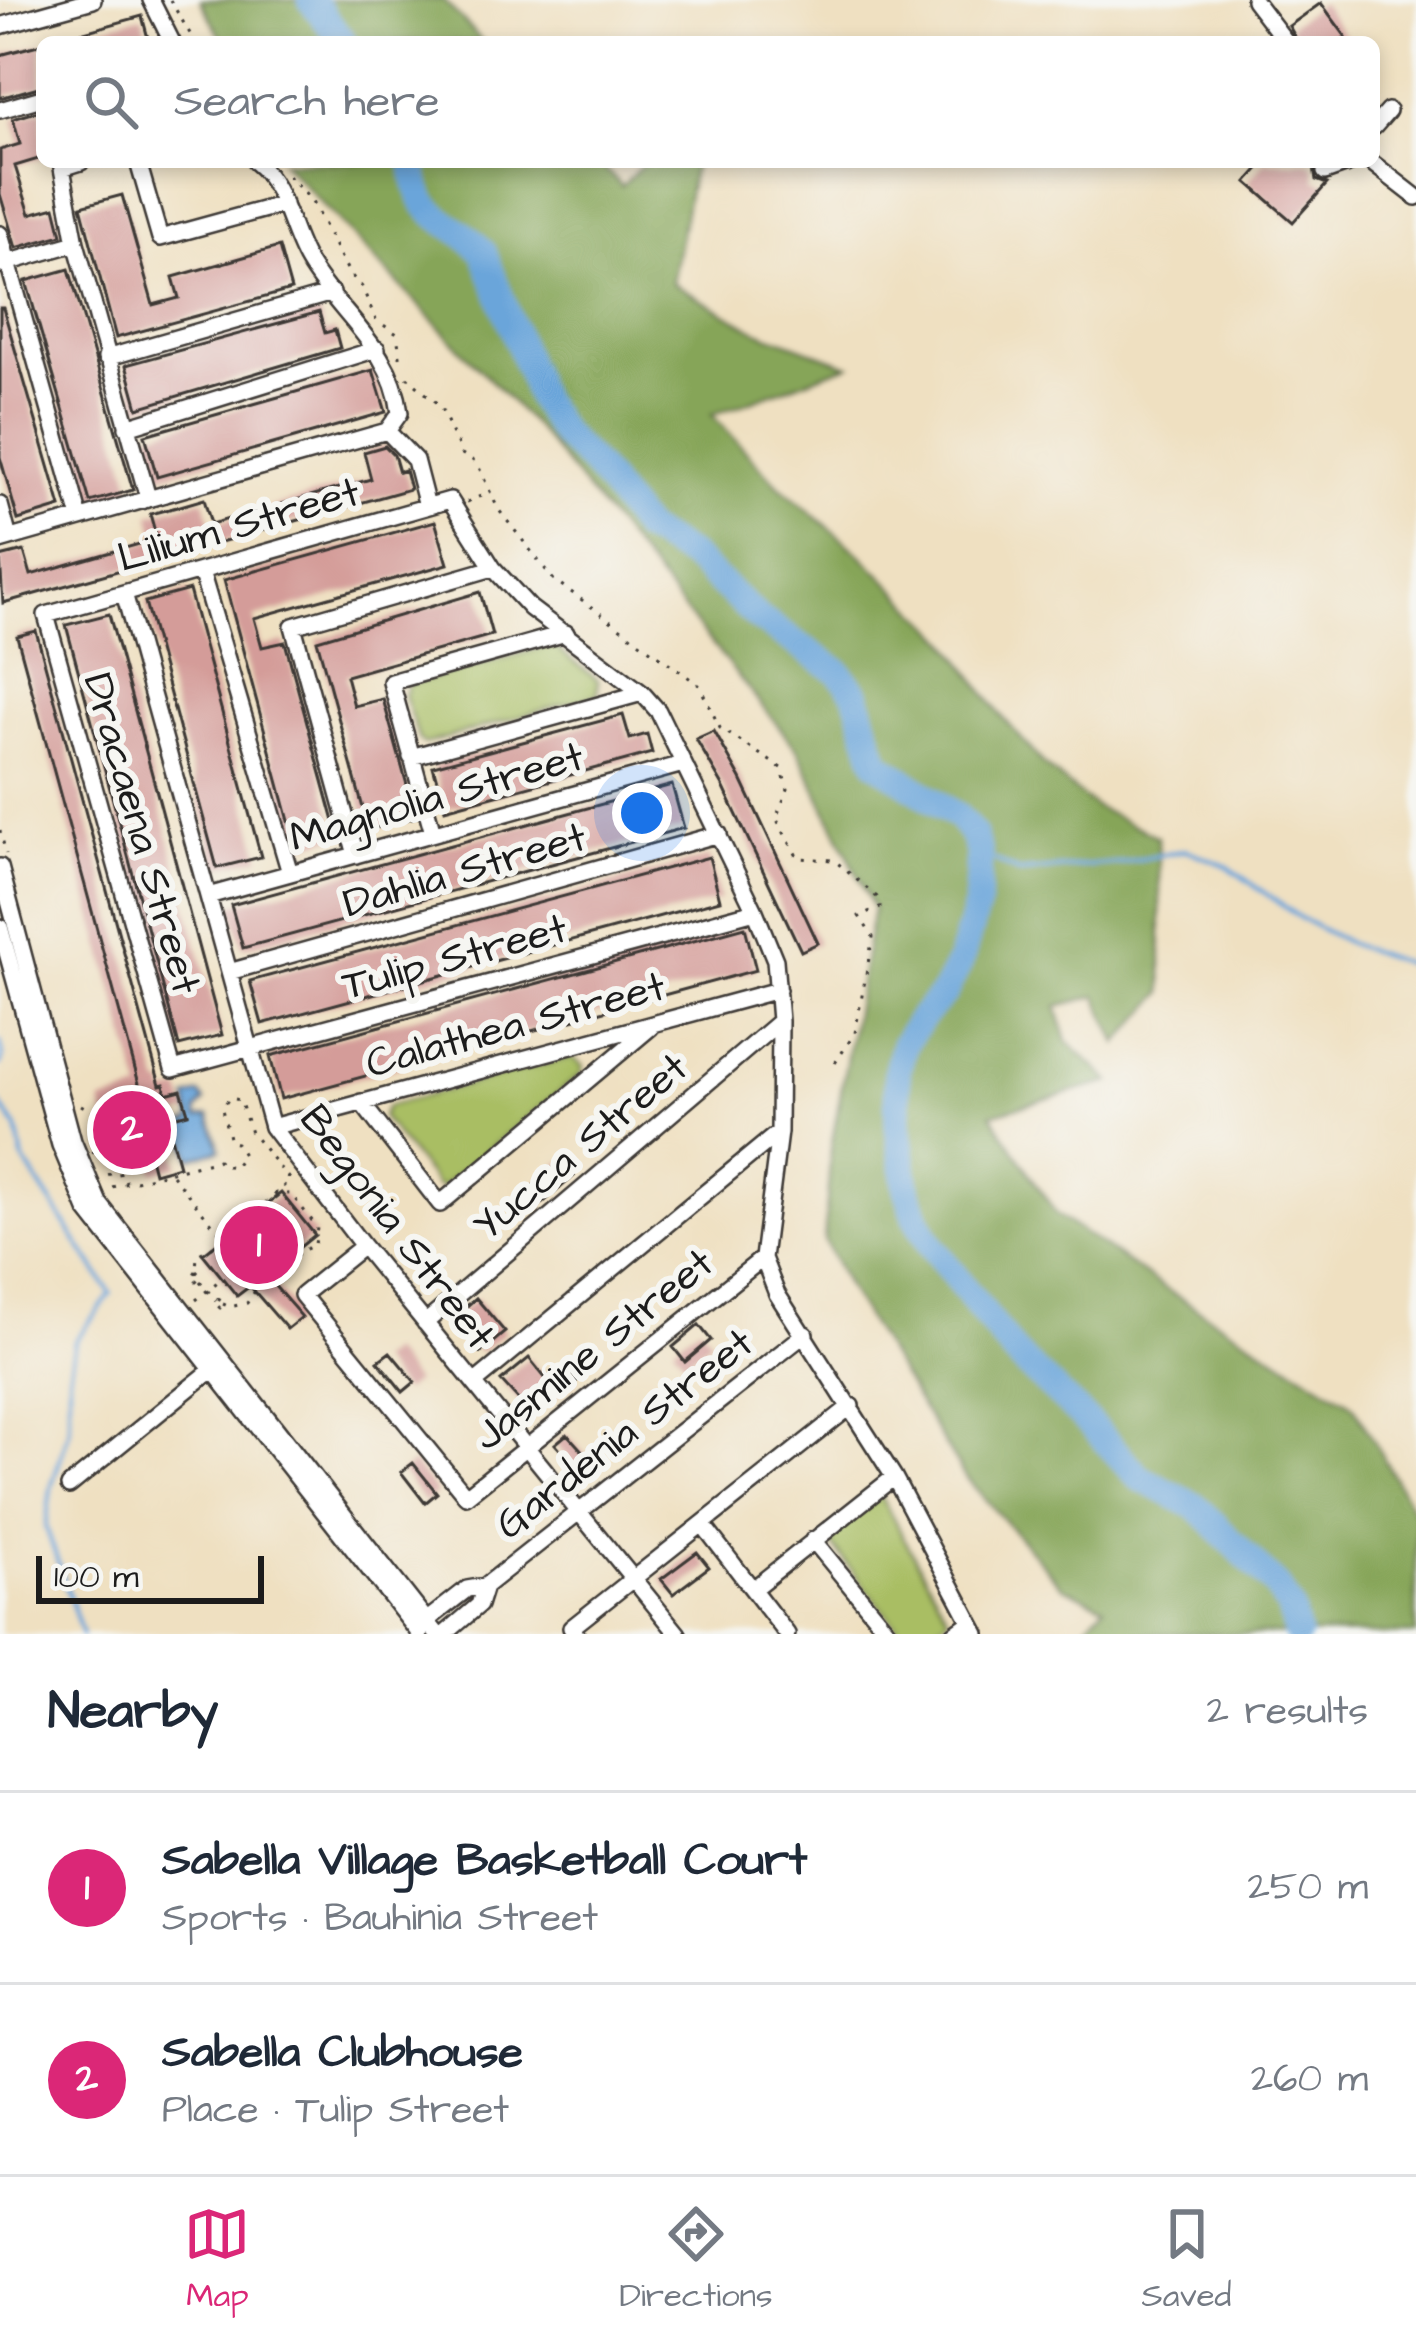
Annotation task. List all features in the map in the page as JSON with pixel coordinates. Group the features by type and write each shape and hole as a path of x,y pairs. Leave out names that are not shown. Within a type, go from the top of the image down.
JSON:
{"street":[{"path":"0,26 93,0"},
{"path":"151,0 169,36"},
{"path":"1254,0 1281,36"},
{"path":"0,110 36,100"},
{"path":"1380,120 1388,111"},
{"path":"62,168 76,243 148,498"},
{"path":"140,168 160,238 284,204"},
{"path":"0,505 5,540 387,431 400,413 397,389 377,349 299,247 284,204 262,168"},
{"path":"1324,172 1336,168"},
{"path":"1379,168 1416,197"},
{"path":"0,234 3,264 80,518"},
{"path":"3,264 76,243"},
{"path":"106,358 332,293"},
{"path":"127,428 377,349"},
{"path":"387,431 415,460 428,506"},
{"path":"452,504 493,568 530,608 642,693 658,711 755,910 776,960 780,1022 779,1132 763,1258 777,1294 894,1478 973,1628 954,1634"},
{"name":"Lilium Street","path":"46,615 428,506 452,504"},
{"path":"356,855 293,626 493,568"},
{"path":"201,571 290,873"},
{"name":"Begonia Street","path":"124,593 272,1126 363,1246 678,1634"},
{"name":"Dracaena Street","path":"46,615 172,1069"},
{"path":"433,833 391,682 566,633"},
{"path":"411,757 642,693"},
{"name":"Magnolia Street","path":"208,896 683,764"},
{"name":"Dahlia Street","path":"229,972 719,834"},
{"path":"0,867 82,1168 111,1220 217,1366"},
{"name":"Tulip Street","path":"172,1069 755,910"},
{"path":"0,927 69,1173 87,1210 429,1631"},
{"name":"Calathea Street","path":"272,1126 778,990"},
{"name":"Yucca Street","path":"425,1323 780,1022"},
{"path":"362,1102 440,1204 656,1023"},
{"path":"474,1383 779,1132"},
{"name":"Jasmine Street","path":"363,1246 302,1295 466,1496 763,1258"},
{"name":"Gardenia Street","path":"429,1631 478,1605 485,1586 805,1334"},
{"path":"69,1486 217,1366"},
{"path":"573,1631 851,1406"},
{"path":"752,1589 894,1478"},
{"path":"703,1526 787,1634"},
{"path":"813,1540 890,1634"}],"path":[{"path":"170,0 191,36"},
{"path":"287,175 311,200 376,320 397,334 401,366 411,383 440,406 463,454 477,464 515,533 554,579 699,685 720,728 781,768 788,789 776,818 798,858 834,860 877,897 880,907 860,916 873,937 855,1033 835,1063"},
{"path":"452,504 490,492"},
{"path":"107,1189 218,1160 229,1168 241,1162 243,1155 230,1142 222,1109 229,1098 244,1106 251,1133 290,1180 274,1193 259,1210 235,1221 224,1239 197,1255 191,1277 199,1280 217,1307 247,1303 259,1285 283,1274 293,1258 315,1245 317,1227 291,1194 274,1193"},
{"path":"94,1123 106,1120"},
{"path":"170,1172 224,1239"},
{"path":"192,1304 222,1278"}],"green space":[{"path":"200,0 443,0 477,36 221,36"},
{"path":"288,168 604,168 622,186 639,168 693,168 672,283 757,331 849,365 712,415 778,485 857,551 947,640 1000,714 1046,767 1095,807 1158,837 1163,993 1118,1044 1097,996 1057,1006 1067,1041 1111,1082 991,1114 1057,1215 1172,1293 1353,1404 1416,1516 1416,1634 1079,1634 1104,1606 1062,1586 963,1474 849,1291 824,1240 831,1148 873,908 798,750 537,429"},
{"path":"552,645 598,680 598,694 425,744 419,740 404,696 407,685"},
{"path":"572,1057 583,1066 581,1074 442,1187 382,1117 387,1106"},
{"path":"880,1496 949,1617 928,1634 902,1634 826,1537"}],"water":[{"path":"200,1094 205,1101 198,1118 210,1116 220,1150 191,1158 181,1125 191,1121 188,1098"}],"building":[{"path":"1321,3 1345,36 1295,36 1289,26"},
{"path":"142,16 147,36 69,36"},
{"path":"36,46 36,88 0,98 0,55"},
{"path":"36,112 36,160 15,166 30,214 55,207 62,235 16,248 0,194 0,150 20,144 13,119"},
{"path":"1260,168 1314,168 1316,180 1327,184 1293,222 1247,182"},
{"path":"122,195 153,305 179,298 173,277 279,247 291,290 116,338 81,206"},
{"path":"69,269 133,490 90,502 26,281"},
{"path":"0,308 61,507 18,520 0,457"},
{"path":"319,312 325,333 335,330 340,348 138,408 126,365"},
{"path":"373,370 386,412 157,477 145,435"},
{"path":"385,446 394,455 399,472 405,470 410,489 3,603 0,557 24,551 31,575 157,539 150,514 204,499 211,524 371,479 364,452"},
{"path":"435,521 448,564 254,618 262,647 285,642 338,836 296,847 224,580"},
{"path":"189,590 261,857 217,868 145,602"},
{"path":"480,592 492,635 346,676 354,706 383,699 416,817 369,830 317,640"},
{"path":"109,614 222,1035 179,1046 66,625"},
{"path":"36,631 160,1085 164,1084 166,1094 181,1090 188,1113 166,1119 179,1166 154,1173 147,1146 127,1151 124,1141 113,1144 101,1102 141,1091 17,636"},
{"path":"623,715 630,739 647,734 652,753 445,809 433,766"},
{"path":"714,731 818,943 801,951 696,739"},
{"path":"672,785 684,828 243,948 231,905"},
{"path":"709,857 720,900 262,1024 250,981"},
{"path":"745,927 756,970 281,1099 270,1056"},
{"path":"562,1161 574,1176 537,1208 524,1194"},
{"path":"281,1193 315,1235 265,1275 302,1317 287,1329 250,1286 237,1296 203,1254"},
{"path":"476,1298 505,1332 480,1353 451,1320"},
{"path":"699,1325 711,1340 685,1362 673,1347"},
{"path":"390,1352 415,1382 403,1392 378,1361"},
{"path":"529,1358 546,1379 565,1366 577,1381 532,1415 501,1381"},
{"path":"567,1434 596,1466 584,1476 555,1444"},
{"path":"413,1463 437,1493 425,1503 401,1472"},
{"path":"697,1552 709,1567 673,1594 661,1579"}],"waterway":[{"path":"311,0 338,36"},
{"path":"415,168 421,197 429,208 484,253 540,400 563,435 596,468 644,530 691,557 758,618 838,671 856,693 877,762 958,817 972,833 979,853 977,904 960,962 944,993 904,1044 897,1071 898,1125 907,1189 917,1219 930,1244 1015,1354 1140,1478 1197,1507 1276,1586 1290,1608 1297,1634"},
{"path":"979,853 1019,872 1120,863 1186,850 1227,866 1300,918 1350,944 1416,967"},
{"path":"0,1042 0,1065"},
{"path":"0,1104 17,1128 23,1159 111,1294 75,1341 69,1376 69,1431 51,1488 46,1527 82,1634"}],"place":[{"name":"Sabella Clubhouse","path":"132,1130"},
{"name":"Sabella Village Basketball Court","path":"259,1245"}]}
